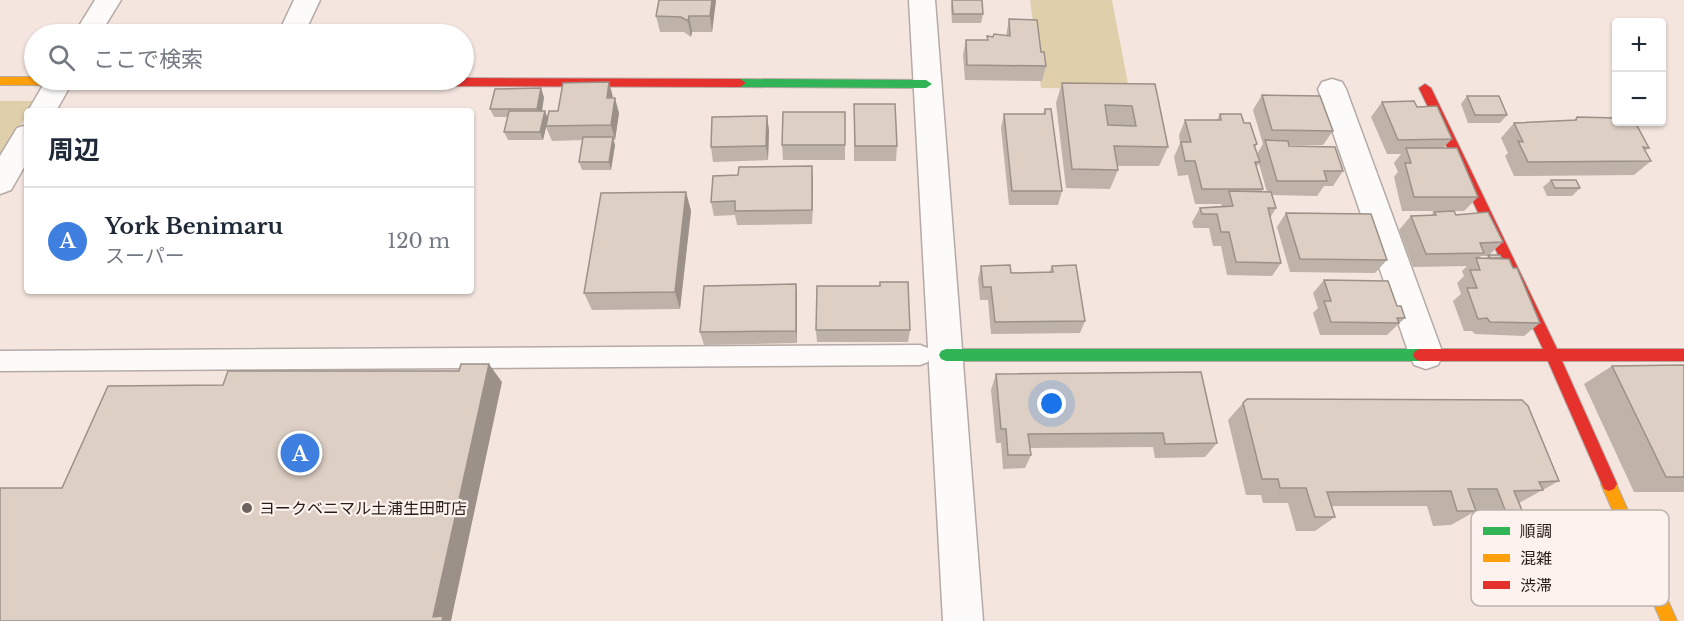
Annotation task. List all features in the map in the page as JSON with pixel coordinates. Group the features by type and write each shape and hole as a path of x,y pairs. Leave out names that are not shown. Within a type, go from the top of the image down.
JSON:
{"street":[{"path":"93,24 108,0"},
{"path":"295,24 306,0"},
{"path":"922,0 927,84 933,355 963,621"},
{"path":"0,81 24,81"},
{"path":"474,82 927,84"},
{"path":"1425,88 1552,354 1620,510"},
{"path":"1332,89 1426,354"},
{"path":"44,108 54,90"},
{"path":"0,182 24,141"},
{"path":"933,355 1684,355"},
{"path":"1662,606 1669,621"}],"lane":[{"path":"0,361 933,355"}],"shaded area":[{"path":"1030,0 1112,0 1129,89 1041,88"},
{"path":"0,101 35,101 31,108 24,108 24,120 0,160"}],"building":[{"path":"659,0 712,0 710,16 689,16 688,21 681,17 656,16"},
{"path":"952,0 982,0 983,14 953,14"},
{"path":"1009,19 1037,20 1041,52 1044,52 1046,66 967,65 966,40 988,40 987,36 993,37 994,34 1010,36"},
{"path":"609,82 607,98 615,98 611,125 546,126 549,111 558,111 563,83"},
{"path":"1062,83 1155,84 1168,147 1114,146 1118,170 1072,169","holes":["1105,105 1132,106 1136,126 1108,125"]},
{"path":"541,88 537,109 490,109 495,89"},
{"path":"1262,95 1320,96 1333,131 1272,130"},
{"path":"1467,96 1499,96 1507,115 1475,115"},
{"path":"1414,101 1417,107 1437,106 1452,139 1398,140 1382,102"},
{"path":"854,104 895,104 897,146 855,146"},
{"path":"1045,109 1051,109 1062,191 1012,191 1004,114 1045,114"},
{"path":"509,111 545,111 540,132 504,132"},
{"path":"783,112 845,112 845,145 782,145"},
{"path":"1220,114 1241,114 1244,123 1250,123 1257,144 1254,145 1260,162 1255,162 1263,189 1202,189 1195,161 1185,161 1181,142 1191,142 1185,120 1221,120"},
{"path":"767,116 766,146 711,147 712,117"},
{"path":"1577,117 1612,118 1612,126 1637,126 1649,148 1643,147 1651,161 1528,162 1518,141 1523,142 1514,123 1576,120"},
{"path":"583,137 613,137 609,162 579,162"},
{"path":"1265,140 1288,141 1289,146 1335,147 1343,171 1324,171 1327,181 1277,181"},
{"path":"1406,148 1457,148 1478,197 1414,197 1405,163 1411,163"},
{"path":"812,166 812,210 735,211 735,201 711,202 713,176 738,175 739,167"},
{"path":"1551,180 1576,180 1580,188 1555,188"},
{"path":"1229,191 1271,192 1276,208 1268,208 1281,263 1236,262 1229,232 1221,232 1217,214 1202,214 1200,208 1233,206"},
{"path":"686,192 675,292 584,293 601,193"},
{"path":"1454,211 1456,215 1488,212 1503,242 1480,243 1484,253 1426,254 1411,216 1436,215 1434,212"},
{"path":"1286,213 1371,214 1387,260 1300,259"},
{"path":"1488,255 1500,255 1502,258 1490,258"},
{"path":"1476,258 1509,259 1513,268 1517,268 1540,323 1490,322 1487,318 1478,319 1467,288 1477,288 1470,270 1480,270"},
{"path":"1010,265 1011,273 1053,272 1052,266 1076,265 1085,321 995,322 991,287 983,287 981,266"},
{"path":"1324,280 1388,281 1397,306 1401,306 1405,318 1397,318 1399,323 1331,322 1324,301 1331,301"},
{"path":"880,282 908,282 910,330 816,330 817,286 880,286"},
{"path":"796,284 796,331 700,332 704,286"},
{"path":"461,364 489,364 433,617 443,616 442,621 0,621 0,488 62,488 108,386 223,385 228,371 459,371"},
{"path":"1684,365 1684,477 1666,477 1612,366"},
{"path":"1201,372 1217,443 1165,444 1163,433 1028,434 1031,455 1008,455 1006,429 1001,429 996,374"},
{"path":"1247,399 1522,400 1528,406 1559,481 1539,482 1543,490 1514,491 1522,510 1505,510 1497,489 1468,489 1476,510 1471,511 1457,511 1451,491 1327,492 1335,517 1315,517 1306,488 1280,488 1278,479 1262,479 1243,403"}],"traffic: fast":[{"path":"740,83 926,84"},
{"path":"946,355 1420,355"}],"traffic: slow":[{"path":"0,81 24,81"},
{"path":"1609,484 1620,510"},
{"path":"1662,606 1669,621"}],"traffic: jam":[{"path":"474,82 740,83"},
{"path":"1425,88 1552,354 1609,484"},
{"path":"1420,355 1684,355"}],"place":[{"name":"York Benimaru","path":"300,453"},
{"name":"ヨークベニマル土浦生田町店","path":"247,508"}]}
